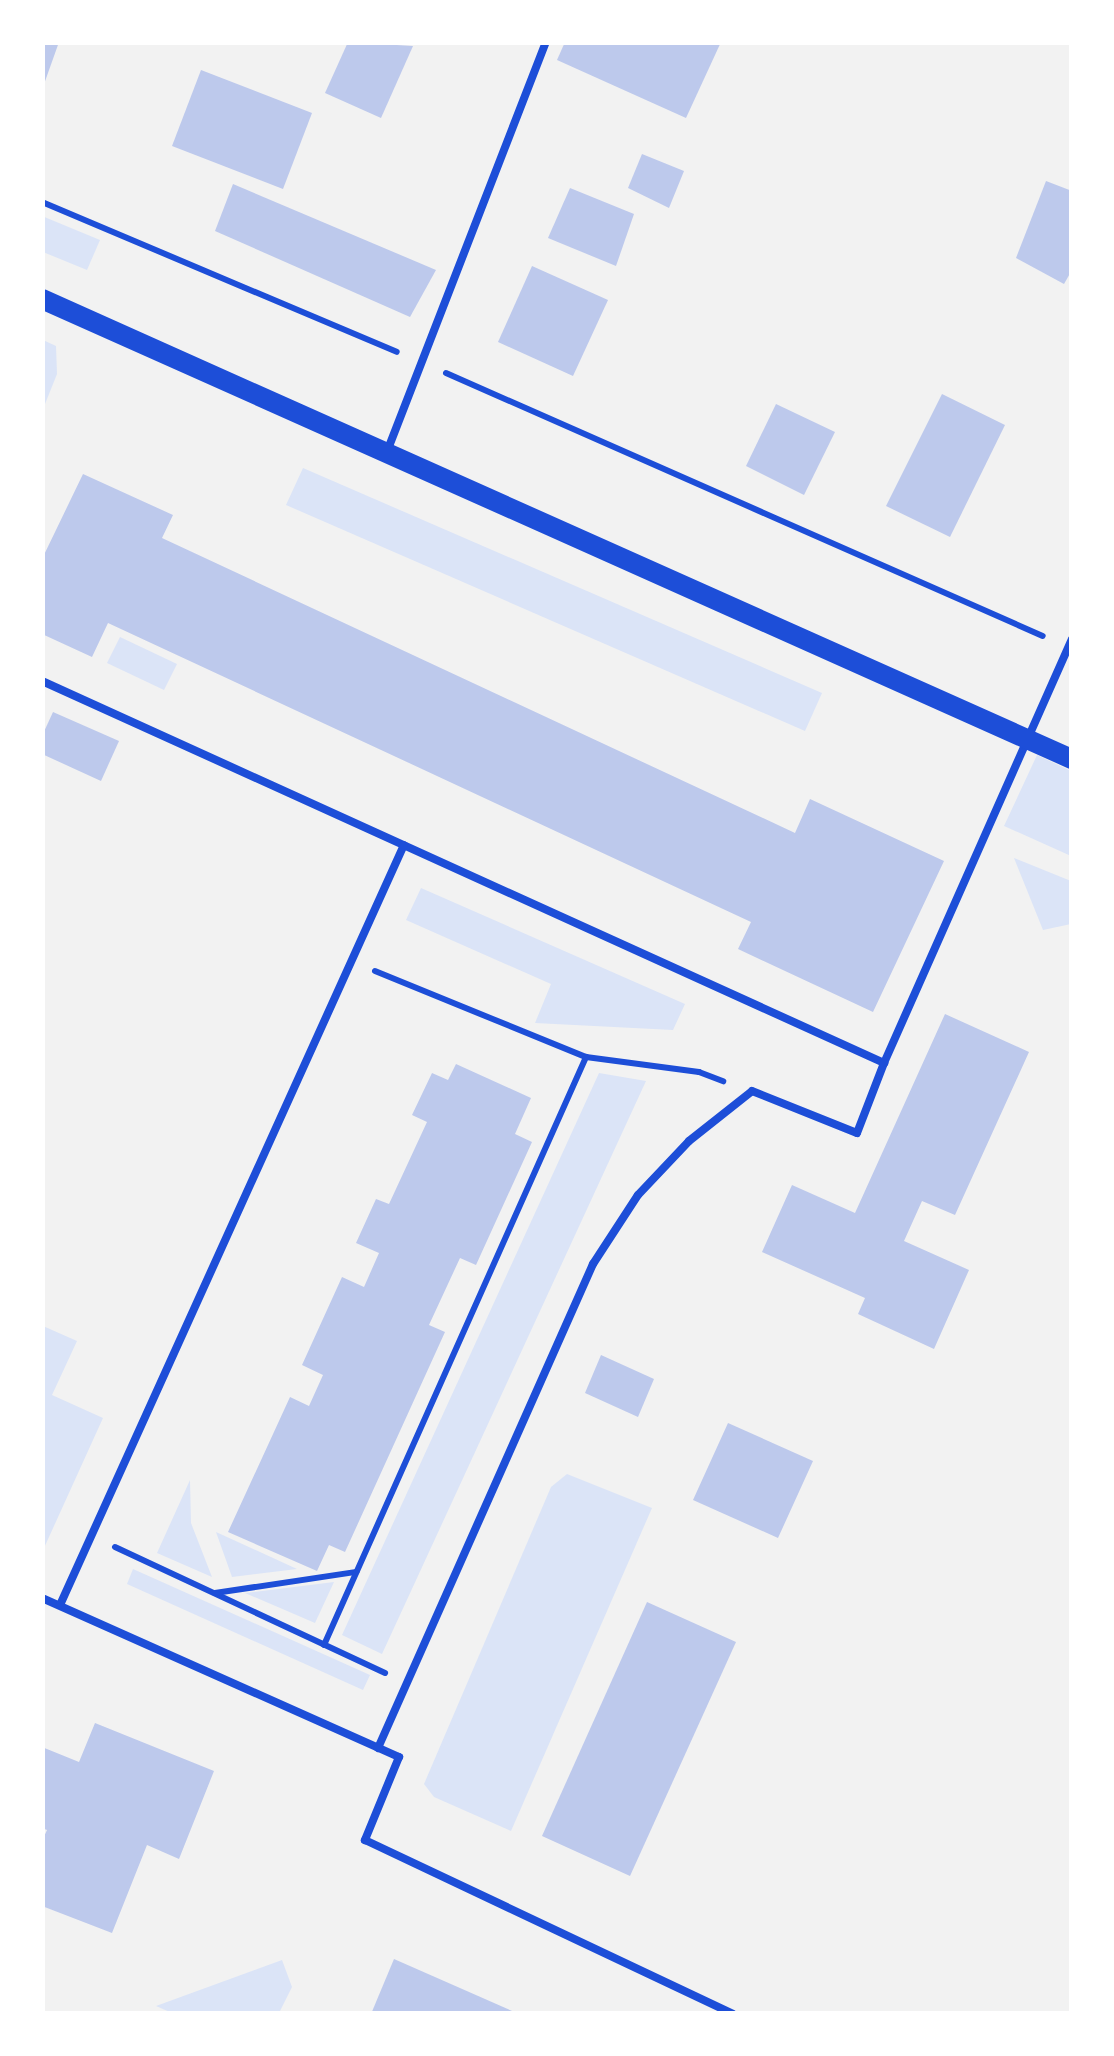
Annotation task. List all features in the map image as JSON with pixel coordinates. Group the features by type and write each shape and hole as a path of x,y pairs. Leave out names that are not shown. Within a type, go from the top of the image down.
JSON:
{"main road":[{"path":"42,300 1072,758"}],"lane":[{"path":"386,453 546,42"},
{"path":"378,1748 593,1264 638,1195 689,1141 752,1091 857,1134 884,1063 1070,643"},
{"path":"42,681 884,1063"},
{"path":"60,1606 404,846"},
{"path":"42,1598 399,1757 364,1840 733,2014"}],"path":[{"path":"42,202 1070,643"},
{"path":"350,961 586,1057 700,1072 752,1091"},
{"path":"324,1645 586,1057"},
{"path":"91,1536 407,1683"},
{"path":"214,1594 356,1572"}],"shaded area":[{"path":"42,216 100,240 87,270 43,252"},
{"path":"43,340 56,346 57,374 43,409"},
{"path":"303,468 822,693 805,731 286,505"},
{"path":"120,637 177,664 164,690 107,663"},
{"path":"1037,755 1071,771 1071,856 1004,826"},
{"path":"1014,858 1071,881 1071,924 1043,930"},
{"path":"421,888 685,1004 673,1030 535,1023 551,984 406,920"},
{"path":"599,1073 646,1081 382,1654 342,1635"},
{"path":"43,1326 77,1341 52,1395 103,1418 44,1548"},
{"path":"567,1474 652,1508 511,1831 434,1797 424,1784 551,1487"},
{"path":"190,1480 191,1523 212,1577 157,1553"},
{"path":"216,1532 297,1569 232,1577"},
{"path":"133,1569 370,1675 363,1690 127,1584"},
{"path":"334,1582 315,1623 245,1593"},
{"path":"282,1960 292,1987 279,2013 172,2013 156,2006"}],"building":[{"path":"42,42 59,42 43,87 42,87"},
{"path":"348,42 413,46 381,118 325,93"},
{"path":"565,42 721,42 686,118 557,60"},
{"path":"201,70 312,113 283,189 172,146"},
{"path":"642,154 684,171 669,208 628,188"},
{"path":"1046,181 1072,191 1072,270 1064,284 1016,258"},
{"path":"233,184 436,270 410,317 215,231"},
{"path":"570,188 634,214 616,266 548,238"},
{"path":"532,266 608,300 573,376 498,342"},
{"path":"942,394 1005,425 950,537 886,506"},
{"path":"776,404 835,432 804,495 746,466"},
{"path":"83,474 173,515 162,538 795,833 810,799 944,861 873,1012 738,949 751,922 108,623 92,657 42,634 42,559"},
{"path":"53,712 119,741 101,781 42,754 42,736"},
{"path":"945,1014 1029,1052 955,1215 922,1201 904,1241 969,1270 934,1349 858,1314 865,1298 762,1252 792,1185 855,1213"},
{"path":"456,1064 531,1098 515,1134 532,1142 476,1265 460,1258 429,1325 445,1332 345,1552 329,1545 317,1571 228,1532 290,1397 309,1406 323,1375 302,1365 342,1277 364,1287 379,1253 356,1243 376,1199 389,1204 427,1122 412,1115 432,1073 448,1080"},
{"path":"601,1355 654,1379 638,1417 585,1393"},
{"path":"728,1423 813,1461 778,1538 693,1500"},
{"path":"647,1602 736,1642 630,1876 542,1836"},
{"path":"95,1723 214,1771 179,1859 147,1845 112,1933 42,1906 42,1841 47,1830 42,1828 42,1747 79,1762"},
{"path":"394,1959 519,2014 371,2014"}]}
